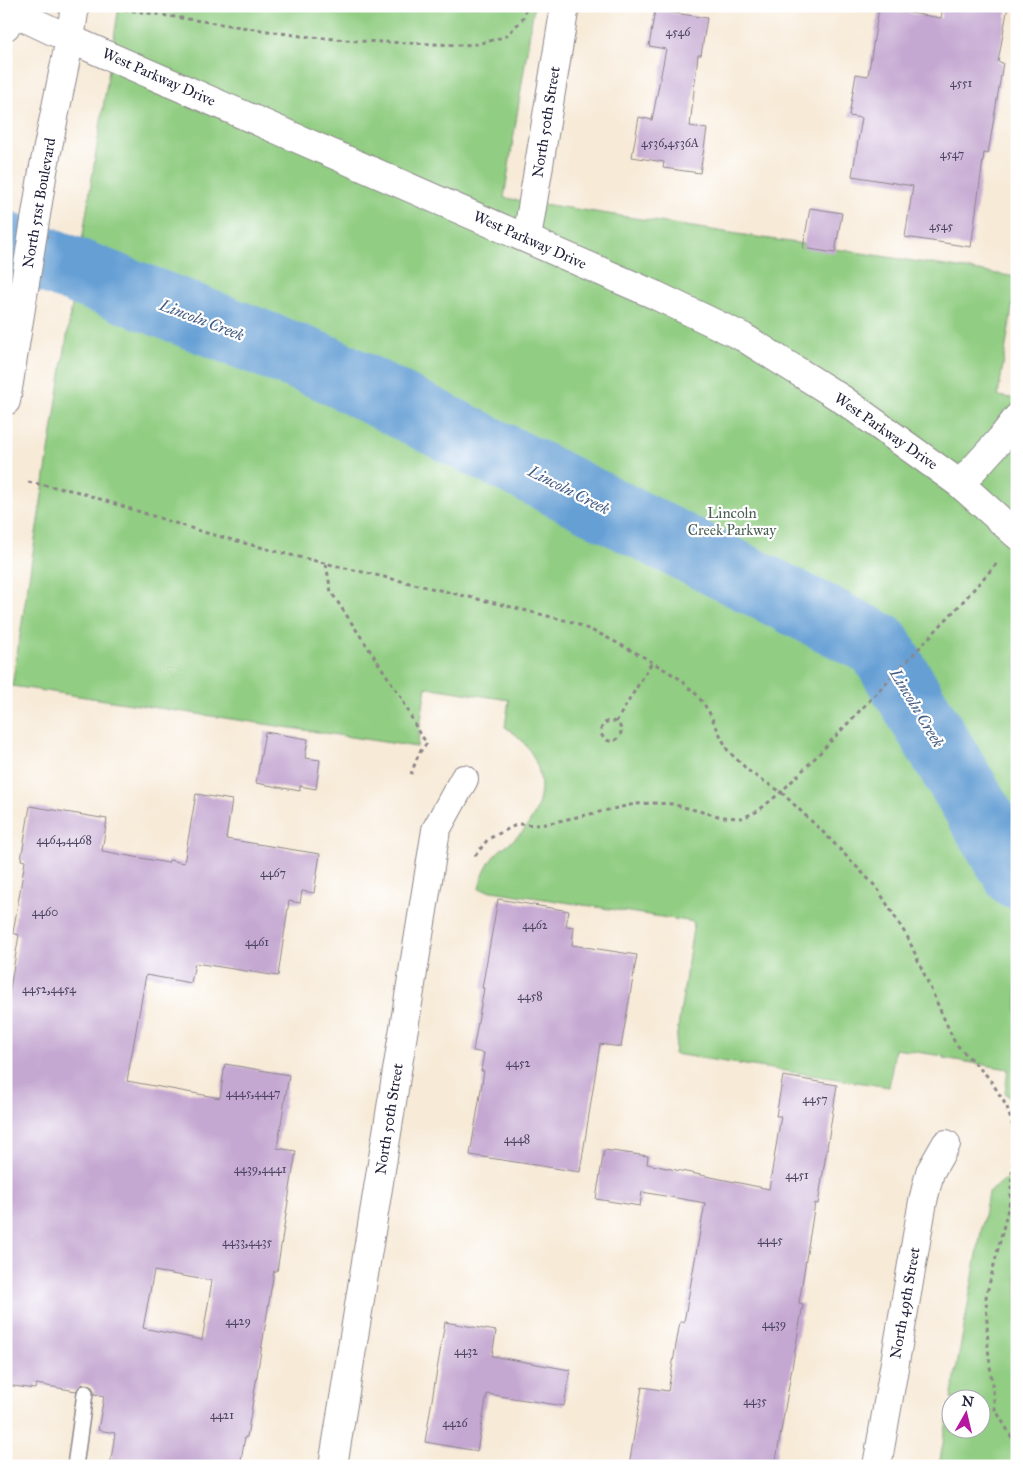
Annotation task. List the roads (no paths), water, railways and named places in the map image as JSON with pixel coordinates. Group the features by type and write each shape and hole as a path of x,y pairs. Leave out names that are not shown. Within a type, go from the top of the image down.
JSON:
{"street":[{"name":"North 51st Boulevard","path":"8,389 43,171 75,6"},
{"name":"North 50th Street","path":"527,238 565,6"},
{"name":"West Parkway Drive","path":"8,13 70,38 527,238 744,337 842,399 960,484 1017,535"},
{"path":"960,484 1000,440 1017,418"},
{"name":"North 50th Street","path":"333,1466 436,830 464,778"},
{"name":"North 49th Street","path":"877,1466 922,1201 930,1172 946,1144"}],"lane":[{"path":"75,1466 85,1393"}],"waterway":[{"name":"Lincoln Creek","path":"6,244 326,368 879,645 1017,876"}],"park label":[{"name":"Lincoln Creek Parkway","path":"732,522"}]}
